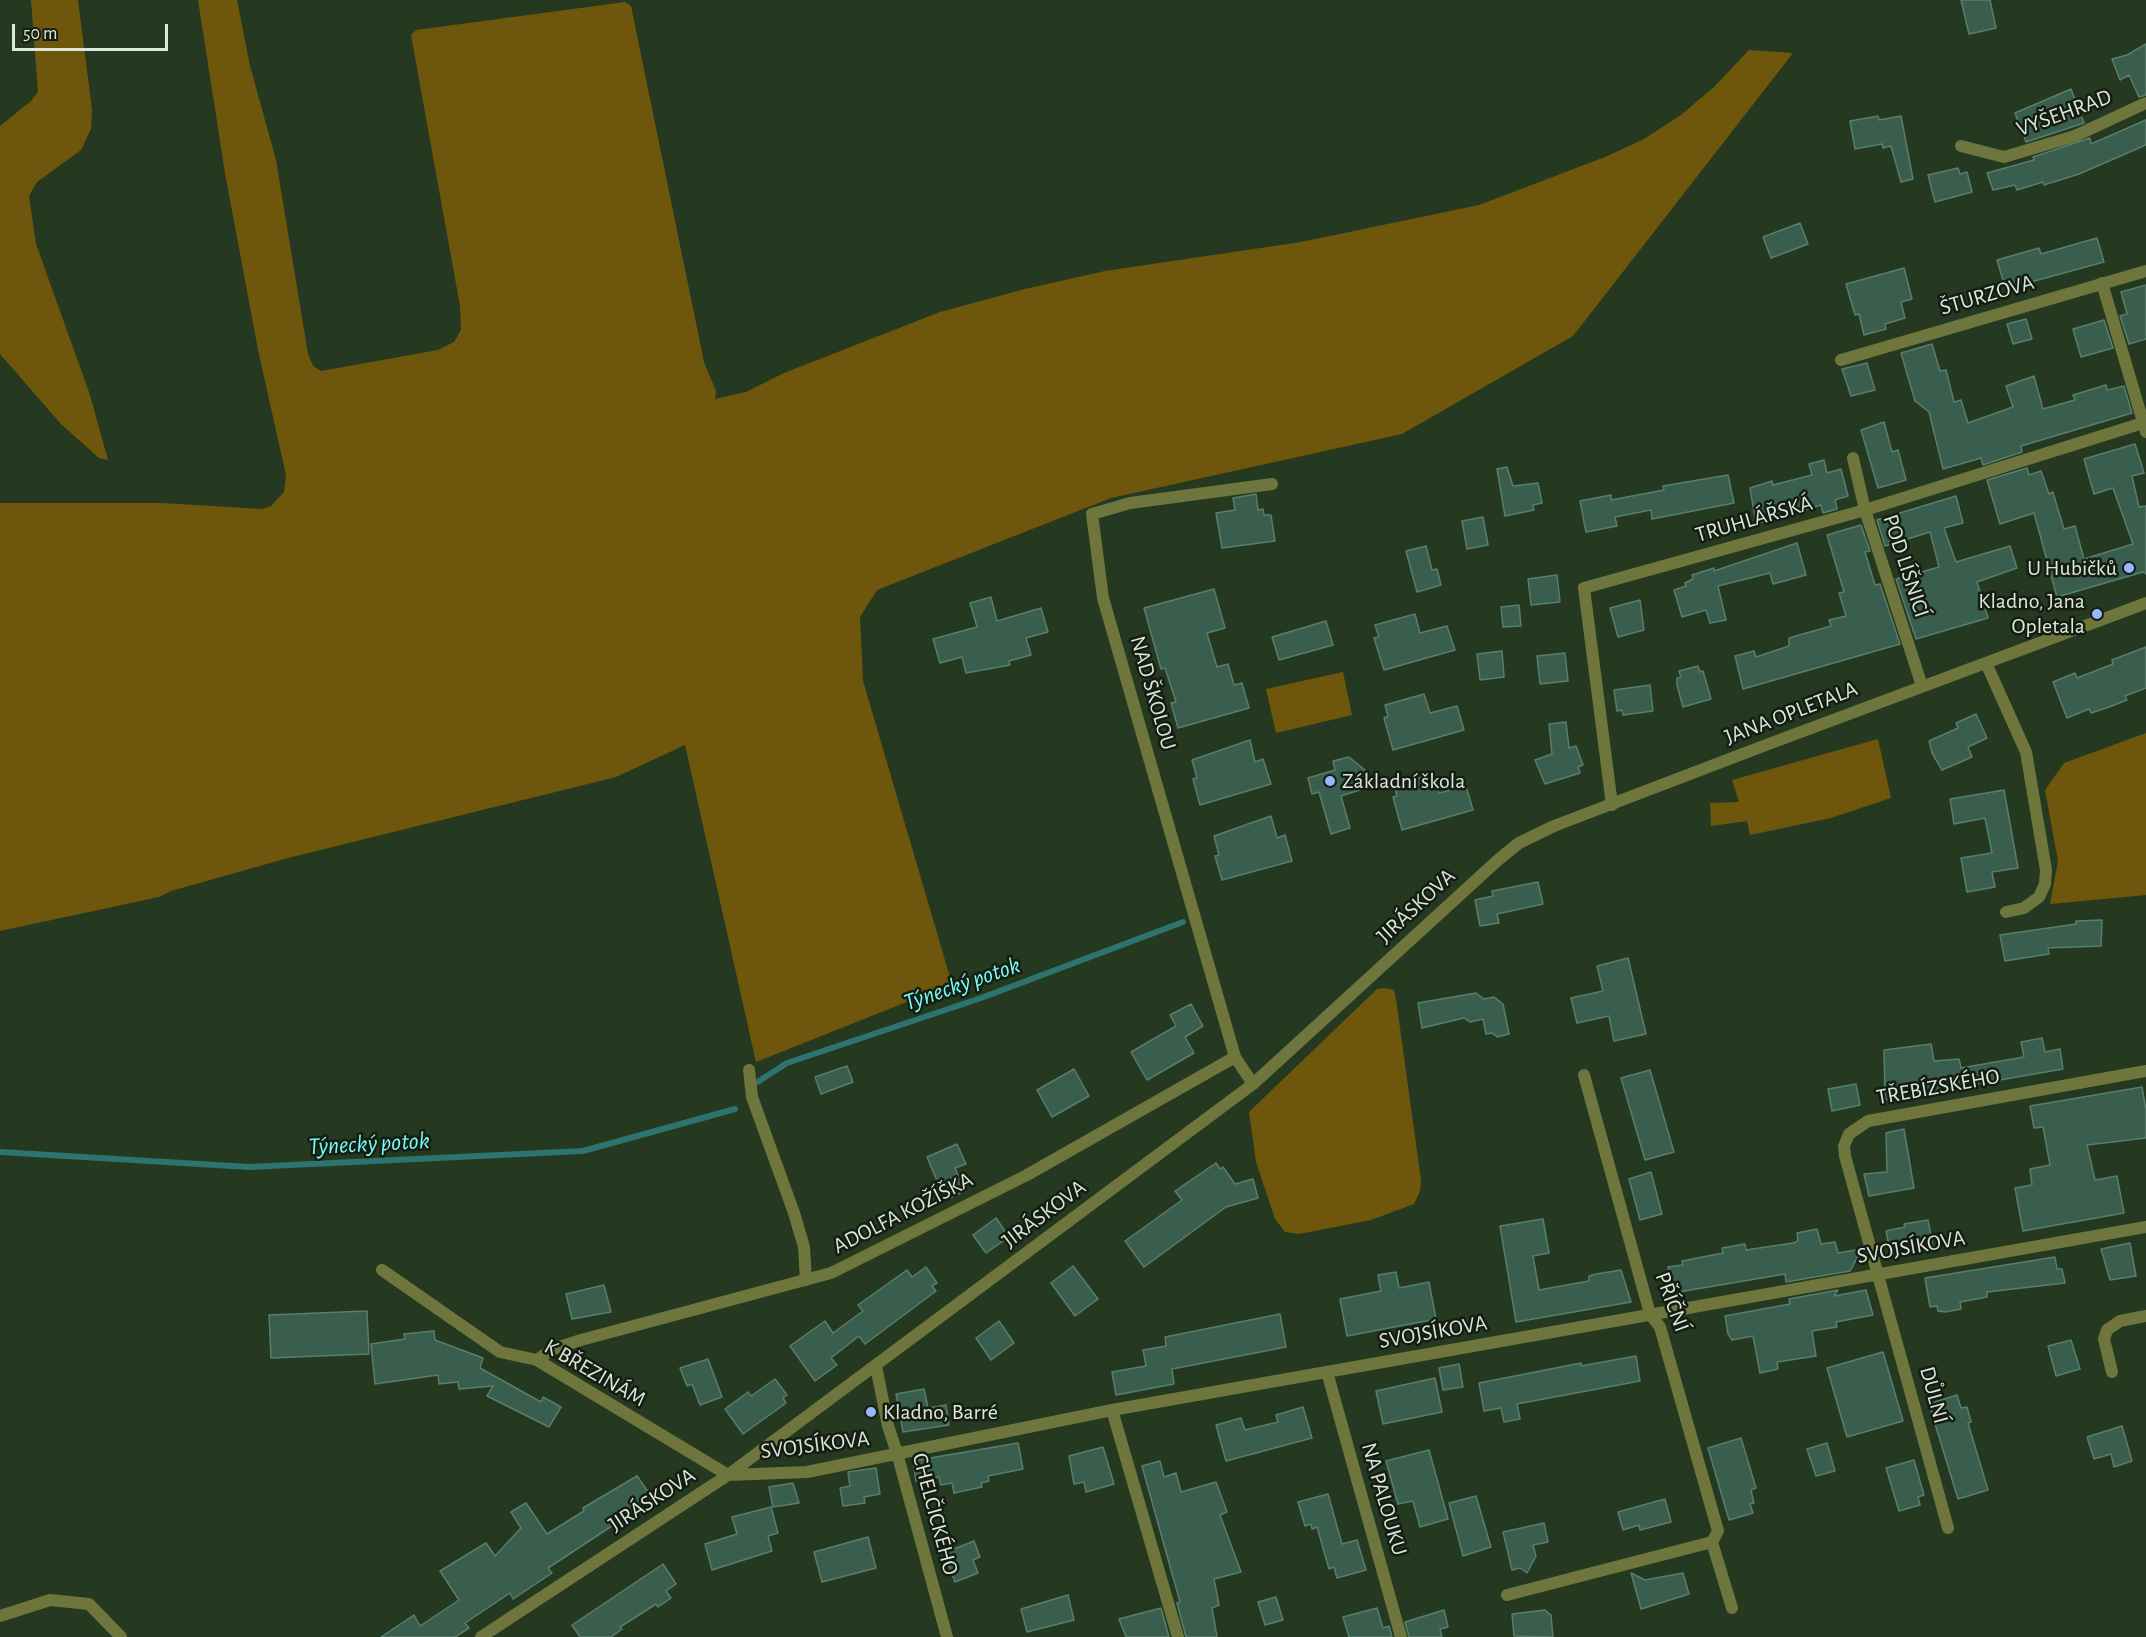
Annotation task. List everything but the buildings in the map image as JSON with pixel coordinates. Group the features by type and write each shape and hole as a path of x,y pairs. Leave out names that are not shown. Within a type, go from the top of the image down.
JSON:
{"street":[{"name":"VYŠEHRAD","path":"1961,146 2004,157 2075,136 2146,103"},
{"name":"ŠTURZOVA","path":"1841,360 2146,271"},
{"path":"2102,283 2145,428"},
{"name":"TRUHLÁŘSKÁ","path":"1612,805 1584,588 1865,510 2145,428"},
{"name":"POD LÍŠNICÍ","path":"1853,458 1865,510 1922,686"},
{"name":"NAD ŠKOLOU","path":"1235,1057 1103,598 1092,514 1130,503 1272,484"},
{"name":"JANA OPLETALA","path":"1612,805 2146,603"},
{"path":"1986,663 2026,752 2046,870 2045,884 2038,897 2024,908 2006,912"},
{"name":"JIRÁSKOVA","path":"481,1637 728,1475 1253,1084 1498,860 1536,834 1612,805"},
{"path":"1235,1057 1253,1084"},
{"name":"ADOLFA KOŽÍŠKA","path":"537,1360 553,1348 831,1273 1027,1175 1235,1057"},
{"path":"749,1070 752,1097 804,1247 806,1280"},
{"name":"TŘEBÍZSKÉHO","path":"1880,1274 1845,1156 1844,1146 1849,1134 1868,1121 2146,1071"},
{"name":"PŘÍČNÍ","path":"1584,1075 1650,1314 1660,1327 1718,1531 1712,1542 1732,1608"},
{"name":"SVOJSÍKOVA","path":"728,1475 807,1472 1112,1410 2146,1227"},
{"name":"K BŘEZINÁM","path":"381,1270 500,1352 537,1360 728,1475"},
{"name":"DŮLNÍ","path":"1880,1274 1948,1528"},
{"path":"2112,1372 2104,1339 2107,1330 2120,1321 2146,1316"},
{"name":"CHELČICKÉHO","path":"876,1366 888,1426 947,1637"},
{"name":"NA PALOUKU","path":"1327,1372 1401,1637"},
{"path":"1112,1410 1178,1637"},
{"path":"1507,1595 1712,1542"},
{"path":"0,1617 50,1600 89,1604 121,1637"}],"shaded area":[{"path":"31,0 78,0 92,110 91,129 81,150 37,182 29,196 36,244 90,395 108,460 99,458 61,424 0,354 0,126 31,101 38,92"},
{"path":"198,0 237,0 250,66 276,160 308,354 313,366 321,371 438,350 454,342 461,330 460,306 411,35 416,30 625,2 631,6 704,362 716,391 715,399 746,392 784,373 940,312 1025,289 1105,271 1301,242 1479,205 1605,157 1644,139 1681,115 1714,87 1749,50 1793,53 1573,336 1402,434 1111,498 877,590 860,617 863,681 952,984 756,1062 685,745 616,777 288,858 171,891 159,897 0,931 0,503 162,503 262,509 271,506 284,492 286,475 258,350 225,173"},
{"path":"1343,672 1352,715 1276,733 1266,689"},
{"path":"2146,733 2146,895 2050,904 2058,861 2045,790 2064,763"},
{"path":"1878,739 1891,798 1831,818 1750,835 1747,821 1711,826 1710,803 1739,802 1732,780"},
{"path":"1377,989 1394,990 1396,999 1421,1180 1420,1191 1414,1204 1371,1220 1299,1234 1285,1232 1275,1219 1256,1162 1249,1112"}],"waterway":[{"name":"Týnecký potok","path":"756,1083 787,1063 981,998 1183,922"},
{"name":"Týnecký potok","path":"0,1152 249,1167 583,1151 735,1109"}],"place":[{"name":"U Hubičků","path":"2129,568"},
{"name":"Kladno, Jana Opletala","path":"2097,614"},
{"name":"Základní škola","path":"1330,781"},
{"name":"Kladno, Barré","path":"871,1412"}]}
